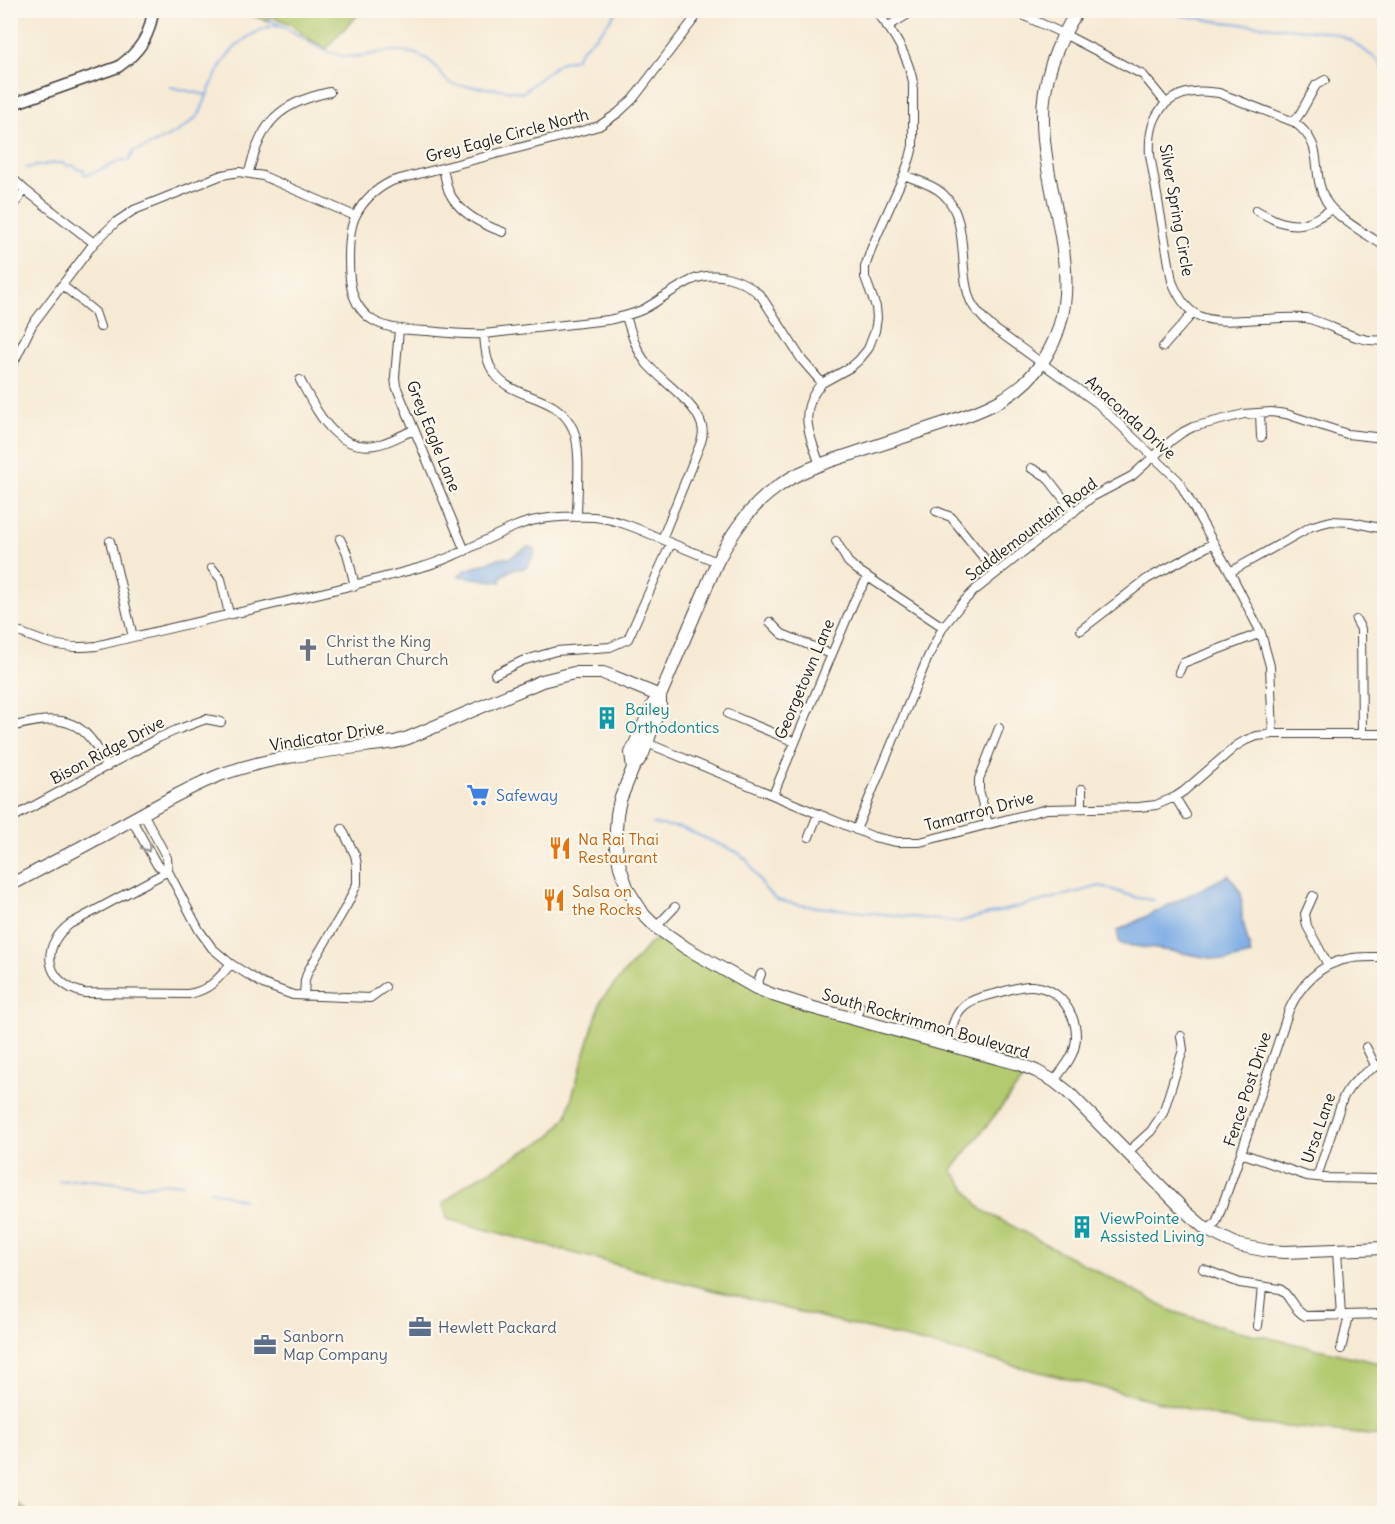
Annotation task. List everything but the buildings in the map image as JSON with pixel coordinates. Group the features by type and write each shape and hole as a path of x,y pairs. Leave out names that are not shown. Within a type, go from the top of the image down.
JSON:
{"main road":[{"name":"South Rockrimmon Boulevard","path":"633,768 632,753 653,704 660,696 717,562 737,527 762,500 789,479 820,465 985,409 1010,395 1042,363 1058,330 1066,295 1065,263 1046,153 1043,120 1045,87 1054,54 1078,10"},
{"name":"Vindicator Drive","path":"10,885 137,816 203,783 234,771 278,759 408,738 542,681 559,676 574,673 603,673 660,696"},
{"name":"South Rockrimmon Boulevard","path":"660,696 660,706 647,743 642,756 633,768 620,800 617,814 616,847 628,890 644,915 656,927 686,948 756,988 788,1001 1019,1064 1054,1081 1080,1103 1185,1211 1208,1230 1238,1245 1268,1251 1384,1248"}],"street":[{"path":"10,105 118,67 128,60 145,39 150,30 153,10"},
{"name":"Grey Eagle Circle North","path":"355,216 368,198 392,181 599,126 633,99 701,10"},
{"path":"820,465 810,436 808,406 822,383 851,368 872,342 876,307 865,277 865,267 904,175 913,146 911,74 905,56 874,10"},
{"path":"887,27 915,10"},
{"path":"1010,10 1064,34 1143,75 1166,103 1186,93 1219,93 1294,122 1311,138 1315,148 1321,188 1327,202 1340,216 1384,246"},
{"path":"1294,122 1316,86 1325,80"},
{"path":"249,172 258,140 272,120 303,99 330,92"},
{"name":"Silver Spring Circle","path":"1166,103 1152,127 1149,137 1150,155 1172,281 1181,300 1193,313"},
{"path":"443,168 448,190 462,210 488,226 503,232"},
{"path":"10,370 32,325 94,243 116,222 134,210 223,175 249,172 264,176 355,216 351,226 349,247 351,289 359,307 372,320 382,325 399,329 468,335 626,316 642,310 695,279 719,276 731,278 752,288 760,296 802,360 822,383"},
{"name":"Anaconda Drive","path":"904,175 943,193 954,210 960,230 966,285 976,311 992,327 1097,403 1178,480 1230,572 1261,633 1270,666 1273,734"},
{"path":"10,176 94,243"},
{"path":"10,210 25,190"},
{"path":"1256,210 1282,223 1299,225 1311,221 1332,208"},
{"path":"62,285 95,312 100,327"},
{"path":"1163,347 1193,313 1213,321 1306,318 1368,341 1384,340"},
{"path":"495,674 556,651 610,647 628,639 666,541 701,442 702,424 690,406 642,356 633,339 626,316"},
{"name":"Grey Eagle Lane","path":"399,329 396,386 465,551"},
{"path":"483,334 486,358 496,377 520,393 542,399 550,404 567,419 573,429 578,452 577,517"},
{"path":"300,380 324,423 349,442 359,445 379,444 414,430"},
{"path":"1260,412 1261,437"},
{"name":"Saddlemountain Road","path":"856,830 943,627 963,602 996,573 1098,494 1132,476 1183,432 1228,417 1260,412 1286,414 1347,434 1384,438"},
{"path":"1031,468 1046,476 1074,512"},
{"path":"936,511 951,517 996,573"},
{"path":"10,628 63,647 96,646 355,586 440,562 514,527 555,518 602,518 633,527 717,562"},
{"path":"1230,572 1312,526 1331,521 1351,522 1384,529"},
{"path":"340,539 347,553 355,586"},
{"path":"836,540 848,562 856,569 943,627"},
{"path":"110,541 133,637"},
{"path":"1081,630 1147,579 1214,543"},
{"path":"212,568 221,579 229,614"},
{"name":"Georgetown Lane","path":"773,795 831,654 855,599 868,577"},
{"path":"1356,620 1361,628 1362,734"},
{"path":"770,622 782,634 831,654"},
{"path":"1179,672 1182,663 1261,633"},
{"path":"728,714 795,742"},
{"name":"Bison Ridge Drive","path":"10,819 158,738 206,719 221,722"},
{"path":"10,727 44,720 65,722 76,727 93,742 107,767"},
{"path":"988,824 979,790 979,779 999,728"},
{"name":"Tamarron Drive","path":"647,743 856,830 884,840 909,843 931,840 1047,809 1148,807 1165,802 1194,783 1236,746 1257,736 1384,734"},
{"path":"1082,789 1082,808"},
{"path":"1175,797 1186,815"},
{"path":"809,837 818,814"},
{"path":"137,816 157,865 168,871"},
{"path":"137,816 167,858 168,871 205,939 231,964 274,989 293,995 370,998 385,987"},
{"path":"304,996 308,971 357,884 355,855 342,830"},
{"path":"168,871 63,929 51,949 52,964 57,978 68,988 84,993 188,994 196,993 212,985 231,964"},
{"path":"1313,896 1305,914 1307,926 1328,965 1348,958 1384,957"},
{"path":"656,927 675,907"},
{"name":"Fence Post Drive","path":"1208,1230 1216,1223 1288,1010 1302,987 1328,965"},
{"path":"756,988 761,975"},
{"path":"948,1044 958,1012 972,1000 1019,987 1050,987 1066,1005 1072,1016 1076,1035 1071,1056 1054,1081"},
{"path":"856,1019 860,1006"},
{"path":"1128,1152 1151,1131 1163,1113 1183,1050 1181,1036"},
{"path":"1366,1047 1376,1067"},
{"name":"Ursa Lane","path":"1317,1177 1343,1098 1356,1079 1384,1063"},
{"path":"1241,1153 1307,1176 1377,1179"},
{"path":"1337,1251 1345,1316 1341,1349"},
{"path":"1203,1269 1240,1283 1280,1289 1285,1292 1295,1310 1305,1316 1384,1314"},
{"path":"1258,1326 1262,1287"}],"green space":[{"path":"240,11 361,11 327,49 309,39 289,23 270,16 267,21"},
{"path":"671,938 773,995 1019,1064 1024,1078 952,1170 982,1210 1172,1311 1226,1328 1384,1364 1384,1439 1380,1436 1244,1423 696,1286 447,1219 443,1204 466,1184 550,1137 567,1116 601,1000 652,941"},
{"path":"11,1499 30,1513 11,1513"}],"water":[{"path":"528,547 533,548 535,552 527,567 513,569 502,576 501,582 459,576 464,571 500,558 509,558"},
{"path":"1229,875 1241,893 1242,917 1251,955 1226,961 1120,944 1117,931"}],"waterway":[{"path":"26,168 63,163 84,170 85,175 121,160 129,161 134,151 188,125 200,113 215,76 228,55 247,38 270,26 282,25 319,48 339,55 361,56 395,51 414,53 432,63 452,84 522,93 559,63 575,59 618,10"},
{"path":"1171,10 1179,15 1221,22 1329,32 1352,41 1380,62 1384,71"},
{"path":"269,20 280,25"},
{"path":"171,87 206,95"},
{"path":"653,824 682,828 737,852 747,860 765,889 777,900 799,905 958,922 1101,886 1138,898 1154,900"},
{"path":"59,1181 84,1179 142,1186 183,1184"},
{"path":"209,1190 243,1200"}],"place":[{"name":"Christ the King Lutheran Church","path":"308,650"},
{"name":"Bailey Orthodontics","path":"607,718"},
{"name":"Safeway","path":"478,795"},
{"name":"Na Rai Thai Restaurant","path":"560,848"},
{"name":"Salsa on the Rocks","path":"554,900"},
{"name":"ViewPointe Assisted Living","path":"1082,1227"},
{"name":"Hewlett Packard","path":"420,1327"},
{"name":"Sanborn Map Company","path":"265,1345"}]}
